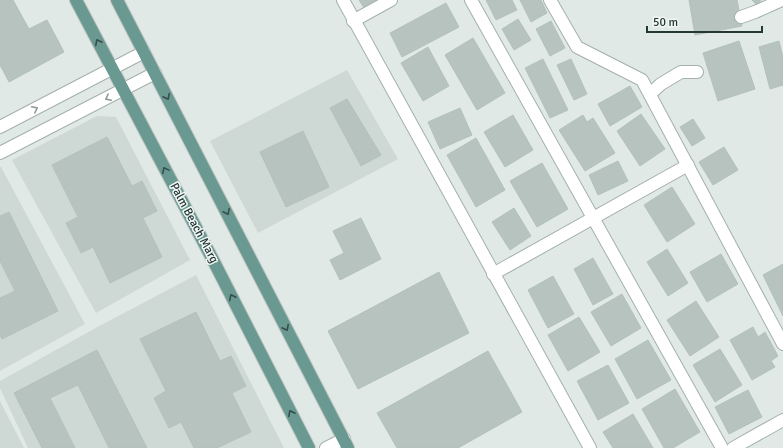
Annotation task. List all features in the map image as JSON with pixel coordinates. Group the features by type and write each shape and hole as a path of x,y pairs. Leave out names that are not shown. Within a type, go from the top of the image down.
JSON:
{"main road":[{"name":"Palm Beach Marg","path":"76,0 217,267 309,448"},
{"path":"117,0 346,443"}],"street":[{"path":"342,0 590,448"},
{"path":"354,21 391,0"},
{"path":"471,0 722,448"},
{"path":"550,0 577,47 642,80 783,344"},
{"path":"741,17 782,0"},
{"path":"1,124 144,52"},
{"path":"650,94 661,84 681,72 697,72"},
{"path":"0,153 155,73"},
{"path":"493,274 688,165"},
{"path":"734,448 783,420"},
{"path":"326,448 346,443"}],"shaded area":[{"path":"347,70 398,159 258,233 210,141"},
{"path":"97,116 116,117 190,260 96,313 12,160"},
{"path":"0,167 85,324 0,371"},
{"path":"196,275 284,448 28,448 0,388 0,381"},
{"path":"0,401 24,448 0,448"}],"building":[{"path":"0,0 13,0 29,29 47,20 64,52 9,82 0,65"},
{"path":"359,0 379,0 364,8"},
{"path":"486,0 512,0 517,10 496,20"},
{"path":"520,0 541,0 547,13 531,22"},
{"path":"689,0 737,0 742,26 695,35"},
{"path":"752,0 761,0 757,5"},
{"path":"446,3 459,27 402,57 390,33"},
{"path":"518,19 531,40 514,50 502,29"},
{"path":"551,21 565,48 550,56 536,29"},
{"path":"473,38 505,93 477,110 445,55"},
{"path":"739,41 755,89 718,101 703,53"},
{"path":"779,41 783,57 783,85 770,89 759,47"},
{"path":"428,47 449,86 423,101 401,63"},
{"path":"543,59 568,110 550,118 525,68"},
{"path":"571,59 587,94 574,100 557,65"},
{"path":"630,86 642,107 610,126 598,104"},
{"path":"347,99 381,155 361,166 330,108"},
{"path":"460,108 472,135 440,149 428,122"},
{"path":"641,114 665,149 640,166 617,131"},
{"path":"513,115 533,150 505,167 484,132"},
{"path":"583,115 587,122 593,118 615,153 585,171 559,130"},
{"path":"693,119 705,138 692,146 680,127"},
{"path":"303,131 329,187 286,207 260,152"},
{"path":"107,137 132,186 142,181 157,211 143,218 162,257 110,283 93,247 81,253 66,223 78,217 52,165"},
{"path":"476,138 505,190 476,207 447,155"},
{"path":"724,147 738,170 713,185 699,162"},
{"path":"618,161 628,181 598,195 589,175"},
{"path":"542,163 568,209 537,227 510,181"},
{"path":"672,187 695,224 667,242 644,205"},
{"path":"514,208 531,236 510,250 492,222"},
{"path":"9,212 58,311 2,339 0,335 0,298 15,291 0,261 0,216"},
{"path":"361,218 381,259 340,280 330,260 344,253 333,231"},
{"path":"667,249 688,283 668,296 647,262"},
{"path":"721,254 738,284 707,302 690,272"},
{"path":"593,258 613,294 593,305 574,269"},
{"path":"783,264 783,316 763,275"},
{"path":"439,272 469,333 358,389 328,331"},
{"path":"553,276 574,314 548,328 528,290"},
{"path":"622,294 641,328 611,346 591,312"},
{"path":"696,301 719,337 690,356 667,320"},
{"path":"196,312 220,361 231,356 246,386 232,393 251,432 217,448 194,448 181,422 169,428 154,398 166,391 140,339"},
{"path":"579,317 600,352 568,371 548,335"},
{"path":"753,327 758,337 765,332 778,356 771,361 775,367 752,380 730,340"},
{"path":"648,340 671,380 637,399 615,359"},
{"path":"720,349 742,385 715,402 693,365"},
{"path":"97,350 147,448 109,448 78,385 50,398 75,448 42,448 14,393"},
{"path":"488,351 522,412 458,448 397,448 377,413"},
{"path":"608,365 629,403 598,420 577,381"},
{"path":"675,389 700,432 673,448 664,448 642,409"},
{"path":"748,390 762,417 729,434 715,407"},
{"path":"633,414 653,448 613,448 603,432"}]}
